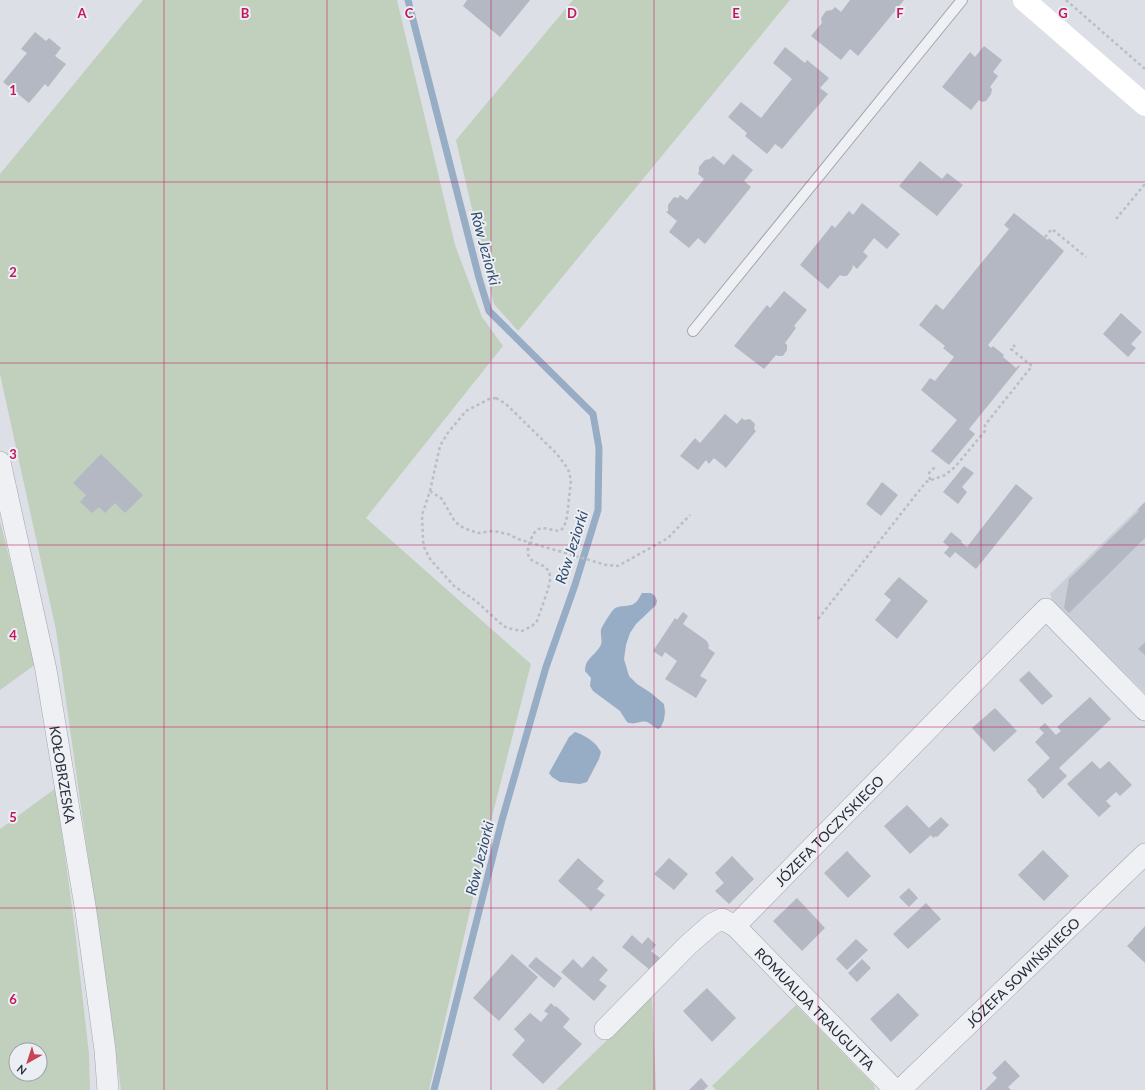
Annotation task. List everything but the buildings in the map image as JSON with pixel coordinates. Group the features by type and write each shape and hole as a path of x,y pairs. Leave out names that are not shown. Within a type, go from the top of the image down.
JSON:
{"main road":[{"path":"1033,3 1145,105"}],"street":[{"name":"KOŁOBRZESKA","path":"0,462 46,670 86,912 105,1050 108,1090"},
{"name":"JÓZEFA TOCZYSKIEGO","path":"735,926 1046,609 1145,710"},
{"name":"JÓZEFA SOWIŃSKIEGO","path":"900,1090 1145,854"},
{"path":"605,1029 712,924 722,919 735,926"},
{"name":"ROMUALDA TRAUGUTTA","path":"735,926 895,1090"}],"lane":[{"path":"693,331 962,0"}],"path":[{"path":"1066,0 1145,69"},
{"path":"1116,219 1145,184"},
{"path":"1045,238 1052,229 1086,257"},
{"path":"818,618 926,482 945,475 955,467 985,431 985,425 1032,366 1012,349 1015,345"},
{"path":"496,398 506,404 557,454 568,469 571,480 567,517 564,527 560,531 539,528 536,530 530,542 527,551 530,559 549,571 550,581 536,621 532,626 522,632 507,628 476,601 454,586 430,559 424,547 422,515 430,491 440,446 447,434 466,411 489,399 496,398"},
{"path":"930,480 929,474 935,466"},
{"path":"430,491 442,499 454,520 460,526 478,533 493,531 501,532 518,539 606,565 618,566 668,538 690,515"}],"shaded area":[{"path":"1145,502 1145,693 1053,601 1050,594"}],"green space":[{"path":"143,0 397,0 455,245 482,317 503,346 366,518 531,664 488,832 429,1090 121,1090 56,630 0,374 0,174"},
{"path":"573,0 790,0 518,331 494,304 456,140"},
{"path":"0,521 36,664 0,690"},
{"path":"56,788 75,930 89,1054 90,1090 0,1090 0,829"},
{"path":"652,996 656,1090 556,1090"},
{"path":"796,1005 874,1085 875,1090 716,1090 712,1086"}],"water":[{"path":"642,593 651,593 655,596 657,601 656,605 636,624 630,633 624,659 629,676 637,684 664,704 664,720 661,727 658,729 647,722 627,722 620,711 593,691 590,686 591,678 585,671 586,664 597,651 602,642 601,630 611,613 616,608 635,603"},
{"path":"575,732 590,739 601,752 587,782 580,784 560,782 549,773 569,737"}],"waterway":[{"name":"Rów Jeziorki","path":"408,0 479,278 489,311 593,414 599,448 598,510 575,585 546,667 502,820 434,1090"}]}
